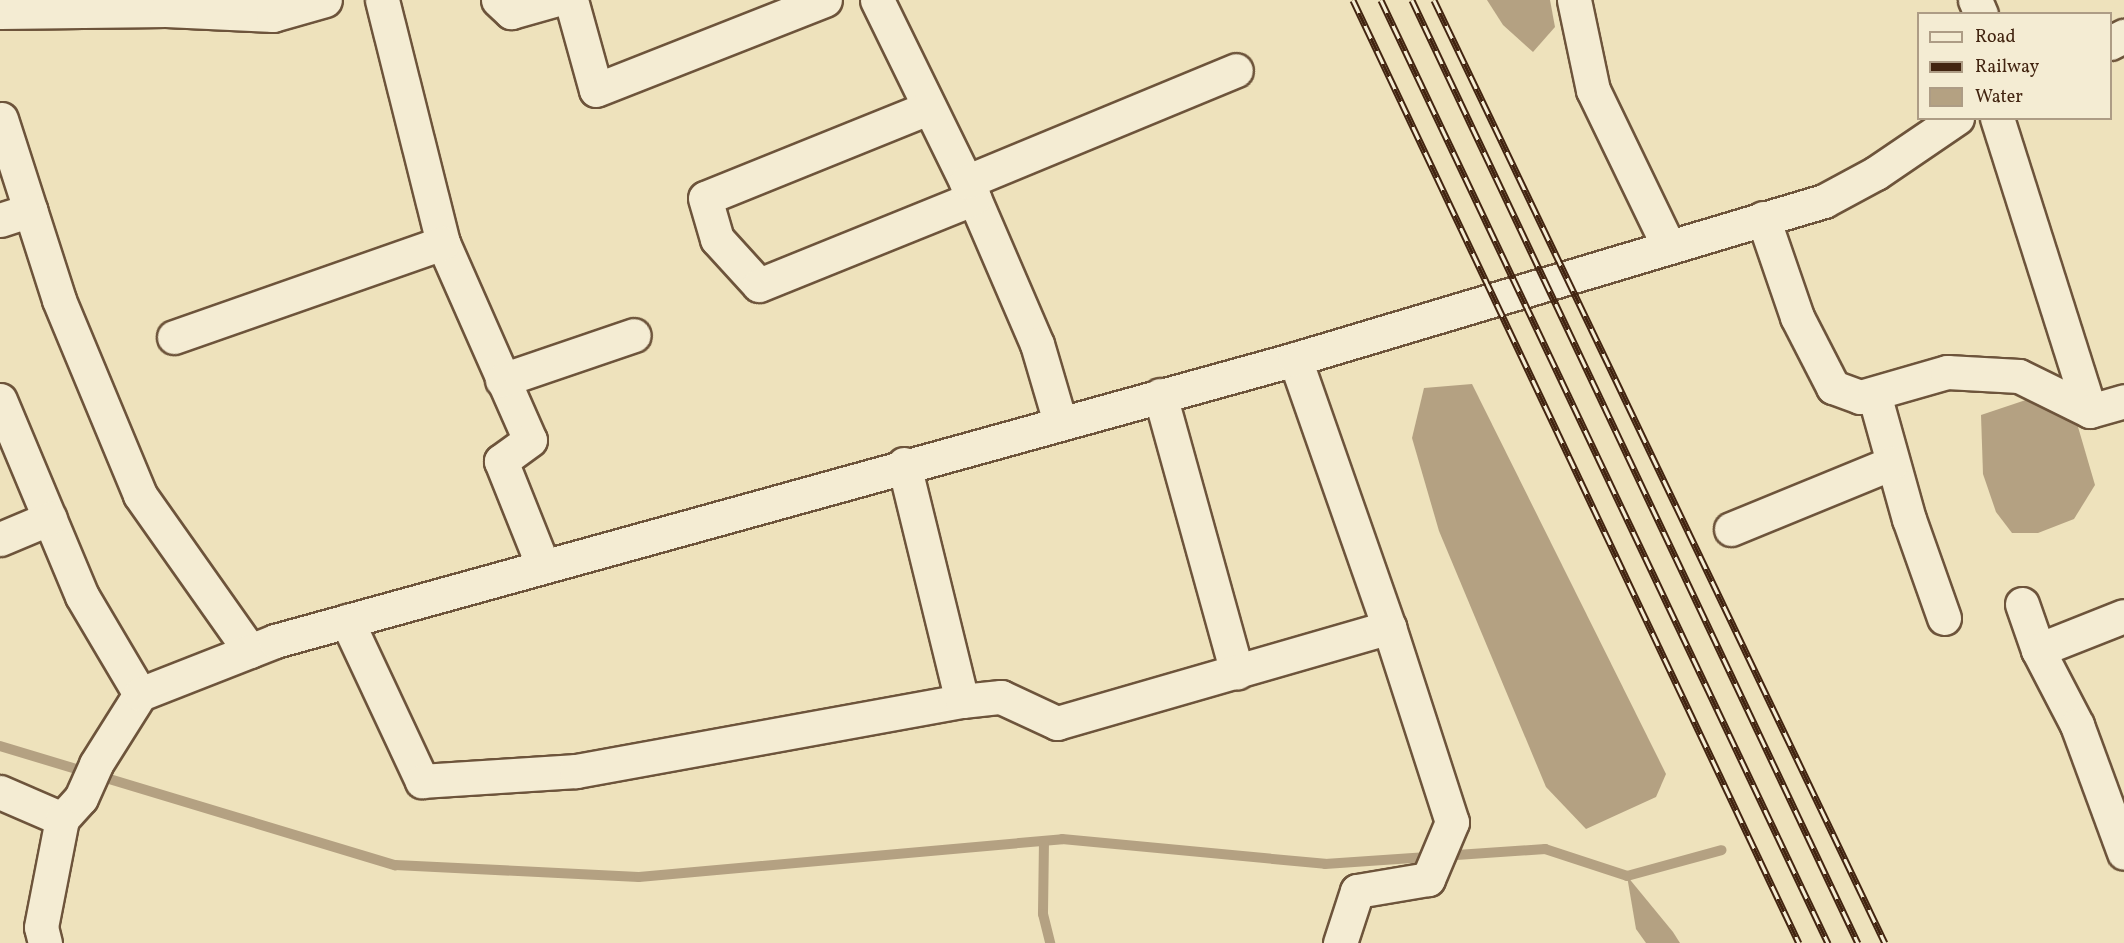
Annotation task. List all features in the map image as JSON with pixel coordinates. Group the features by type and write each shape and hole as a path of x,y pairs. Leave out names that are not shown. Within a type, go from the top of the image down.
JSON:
{"street":[{"path":"0,12 166,10 273,15 325,0"},
{"path":"498,0 511,12 554,0"},
{"path":"571,0 596,90 825,0"},
{"path":"1574,0 1593,90 1668,245"},
{"path":"389,2 443,243 530,440 501,461 543,566"},
{"path":"886,3 928,108 970,190 1037,344 1060,422"},
{"path":"928,108 705,198 717,239 759,285 1236,70"},
{"path":"2,119 15,215 59,300 140,495 250,651"},
{"path":"45,943 41,927 72,808 96,764 140,694 250,651 347,621 904,464 1294,358 1668,245 1824,201 1876,173 1954,120"},
{"path":"1998,120 2090,411"},
{"path":"1763,218 1797,317 1833,387 1860,398 1947,372 2019,376 2090,411 2124,401"},
{"path":"174,337 443,243"},
{"path":"502,380 634,335"},
{"path":"1294,358 1389,627 1452,822 1428,879 1357,891 1340,943"},
{"path":"1874,394 1892,463 1944,618"},
{"path":"1160,395 1237,672"},
{"path":"0,400 82,596 140,694"},
{"path":"1731,529 1892,463"},
{"path":"904,464 962,701"},
{"path":"0,539 50,518"},
{"path":"2022,604 2038,650 2078,725 2124,854"},
{"path":"2038,650 2124,616"},
{"path":"347,621 422,781 576,771 962,701 1001,697 1057,723 1389,627"},
{"path":"0,792 72,808"}],"water":[{"path":"1487,0 1550,0 1555,27 1533,52 1503,25"},
{"path":"1472,384 1666,774 1656,797 1586,829 1546,787 1439,531 1412,438 1424,388"},
{"path":"2035,397 2076,420 2095,485 2074,519 2038,533 2012,533 1996,512 1983,474 1981,415"},
{"path":"1627,876 1680,943 1646,943 1636,929"}],"waterway":[{"path":"0,746 395,865 639,877 1062,839 1325,864 1545,849 1627,876 1722,850"},
{"path":"1044,841 1043,914 1050,943"}],"railway":[{"path":"1353,0 1799,943"},
{"path":"1381,0 1828,943"},
{"path":"1412,0 1858,943"},
{"path":"1434,0 1885,943"}]}
